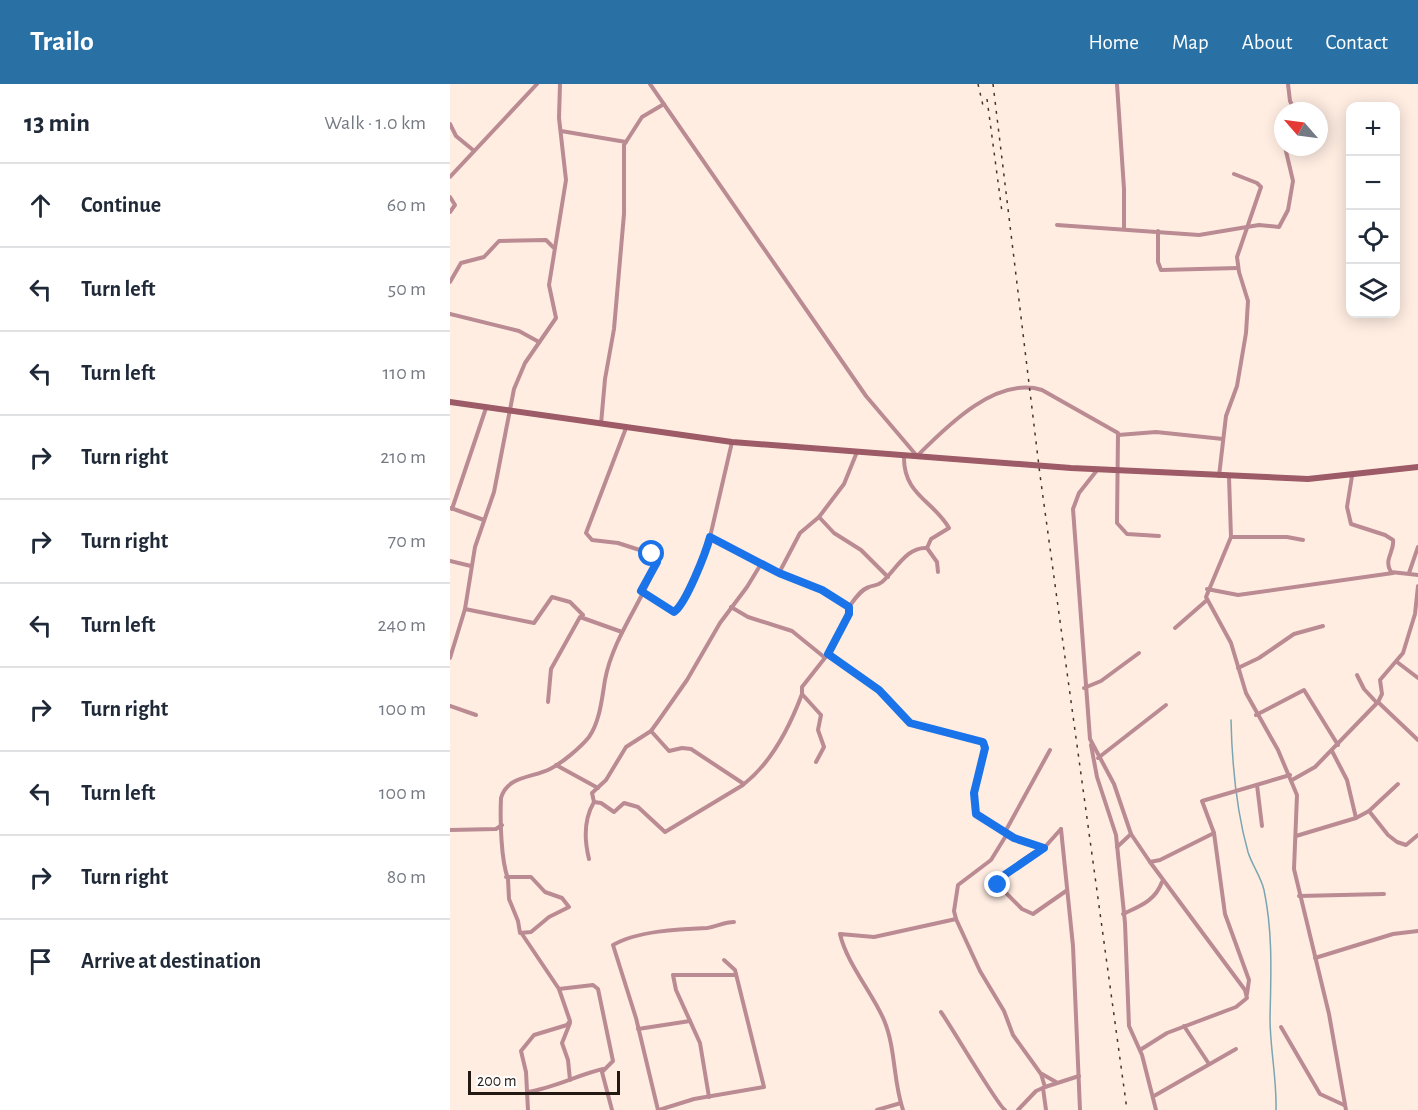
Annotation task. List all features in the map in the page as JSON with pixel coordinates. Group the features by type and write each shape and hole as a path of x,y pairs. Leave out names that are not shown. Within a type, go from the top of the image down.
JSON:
{"main road":[{"path":"450,402 732,442 1098,469 1308,480 1418,467"}],"street":[{"path":"450,177 537,84"},
{"path":"450,658 465,609 471,566 494,492 514,389 525,363 556,318 549,285 553,247 562,218 566,180 561,131 560,84"},
{"path":"650,84 866,396 917,456 941,433 983,402 1022,387 1042,390 1113,429 1118,435 1119,470 1115,493 1118,525 1127,534 1159,536"},
{"path":"1117,84 1124,189 1124,229"},
{"path":"1288,84 1290,102"},
{"path":"601,424 605,379 614,329 624,214 626,142 642,117 664,104"},
{"path":"450,124 456,136 473,150"},
{"path":"561,131 626,142"},
{"path":"1057,225 1199,235 1246,229 1259,225 1279,227 1284,222 1293,181 1287,156"},
{"path":"1219,477 1227,416 1242,366 1246,333 1248,301 1238,267 1239,250 1261,188 1257,183 1234,174"},
{"path":"450,197 455,205 450,212"},
{"path":"1158,231 1158,262 1161,270 1238,267"},
{"path":"450,282 461,263 484,257 499,241 546,240 553,247"},
{"path":"450,314 519,331 539,342"},
{"path":"484,520 451,508 486,408"},
{"path":"570,1080 568,1060 562,1043 570,1021 559,989 522,934 509,899 503,864 501,798 506,787 556,765 588,737 604,694 605,678 622,632 641,591 656,566 654,555 618,543 592,540 586,533 626,427"},
{"path":"1118,435 1177,433 1223,439"},
{"path":"641,591 670,610 677,611 700,565 710,537 732,442"},
{"path":"779,573 800,533 819,517 844,484 857,452"},
{"path":"594,802 601,803 614,812 624,803 632,803 665,832 755,776 792,718 802,694 802,687 826,655 849,614 849,607 866,589 878,585 888,577 909,554 927,548 931,539 949,528 924,503 904,472 904,455"},
{"path":"1098,469 1079,493 1073,509 1084,688 1097,777 1112,818 1117,847 1129,1026 1140,1050 1156,1110"},
{"path":"1352,476 1347,516 1355,527 1385,535 1393,540 1388,567 1393,573"},
{"path":"1229,477 1231,537 1207,589 1207,600 1231,644 1256,716 1291,777 1297,795 1294,869 1329,1014 1346,1108"},
{"path":"819,517 834,533 861,550 888,577"},
{"path":"710,537 779,573 822,590 849,607"},
{"path":"1231,537 1287,537 1303,540"},
{"path":"1409,573 1418,547"},
{"path":"927,548 937,562 938,572"},
{"path":"450,561 471,566"},
{"path":"589,859 585,838 587,814 594,802 592,793 606,780 626,747 651,731 687,680 731,607 761,564"},
{"path":"1207,589 1239,595 1393,573 1409,573 1418,576"},
{"path":"1140,1050 1184,1026 1236,1007 1246,1000 1249,980 1225,914 1214,833 1202,801 1257,784 1291,777 1315,767 1332,751 1378,703 1382,694 1380,680 1403,653 1414,614 1418,586"},
{"path":"465,609 534,623 552,597 570,602 583,615"},
{"path":"1175,628 1207,600"},
{"path":"731,607 748,616 792,631 879,690 910,723 983,742 985,748 977,772 974,810 976,814 1006,833 1044,848"},
{"path":"548,702 551,669 580,617 622,632"},
{"path":"1238,668 1259,658 1294,634 1323,626"},
{"path":"450,636 459,630"},
{"path":"1084,688 1101,681 1139,653"},
{"path":"1397,662 1418,678"},
{"path":"1358,675 1364,688 1418,740"},
{"path":"1256,716 1305,690 1338,745"},
{"path":"802,694 822,715 818,730 824,747 816,762"},
{"path":"1098,758 1166,705"},
{"path":"450,706 476,715"},
{"path":"651,731 669,751 681,748 690,749 744,784"},
{"path":"1090,739 1098,758 1114,784 1131,834 1162,881 1247,994"},
{"path":"1046,1110 1041,1074 1013,1035 1004,1011 980,971 954,911 958,885 991,860 1050,750"},
{"path":"1332,751 1347,780 1356,818"},
{"path":"556,765 598,788"},
{"path":"1257,784 1262,826"},
{"path":"1296,836 1356,818 1369,811 1398,784"},
{"path":"1369,811 1397,842 1406,845 1418,835"},
{"path":"450,830 496,829 502,824"},
{"path":"1067,890 1033,914 1022,909 998,885 1000,878 1044,848 1061,829 1073,946 1080,1110"},
{"path":"1150,862 1170,856 1214,833"},
{"path":"1117,847 1131,834"},
{"path":"506,877 534,878 545,892 562,898 569,907 549,917 531,932 522,934"},
{"path":"1123,914 1150,901 1159,892 1162,881"},
{"path":"1299,896 1384,894"},
{"path":"903,1110 892,1046 884,1019 865,989 840,934 874,937 956,919"},
{"path":"724,960 736,975 764,1087 709,1097 659,1110 613,945 632,936 709,928 725,922 734,922"},
{"path":"1315,958 1393,934 1418,931"},
{"path":"709,1097 700,1043 673,975 736,975"},
{"path":"527,1092 546,1089 603,1068 613,1061 598,989 593,985 559,989"},
{"path":"941,1012 988,1085 996,1103 1005,1110"},
{"path":"528,1110 526,1072 521,1052 534,1035 567,1025 570,1021"},
{"path":"638,1029 690,1021"},
{"path":"1184,1026 1209,1064"},
{"path":"1281,1027 1320,1094 1346,1108"},
{"path":"1154,1096 1236,1049"},
{"path":"603,1068 612,1110"},
{"path":"1041,1074 1057,1082"},
{"path":"1018,1110 1036,1091 1079,1076"},
{"path":"877,1110 901,1103"}],"waterway":[{"path":"1231,720 1240,819 1248,852 1264,890 1269,922 1270,1030 1276,1110"}],"railway":[{"path":"978,84 984,110"},
{"path":"993,84 1040,475 1127,1110"},
{"path":"987,99 1002,212"}],"route":[{"path":"652,554 657,558 656,566 641,591 674,612 681,606 707,550 710,537 779,573 822,590 849,607 849,614 828,654 879,690 910,723 954,737 983,742 985,748 977,772 974,793 976,814 1014,838 1044,848 1000,878 998,885"}]}
